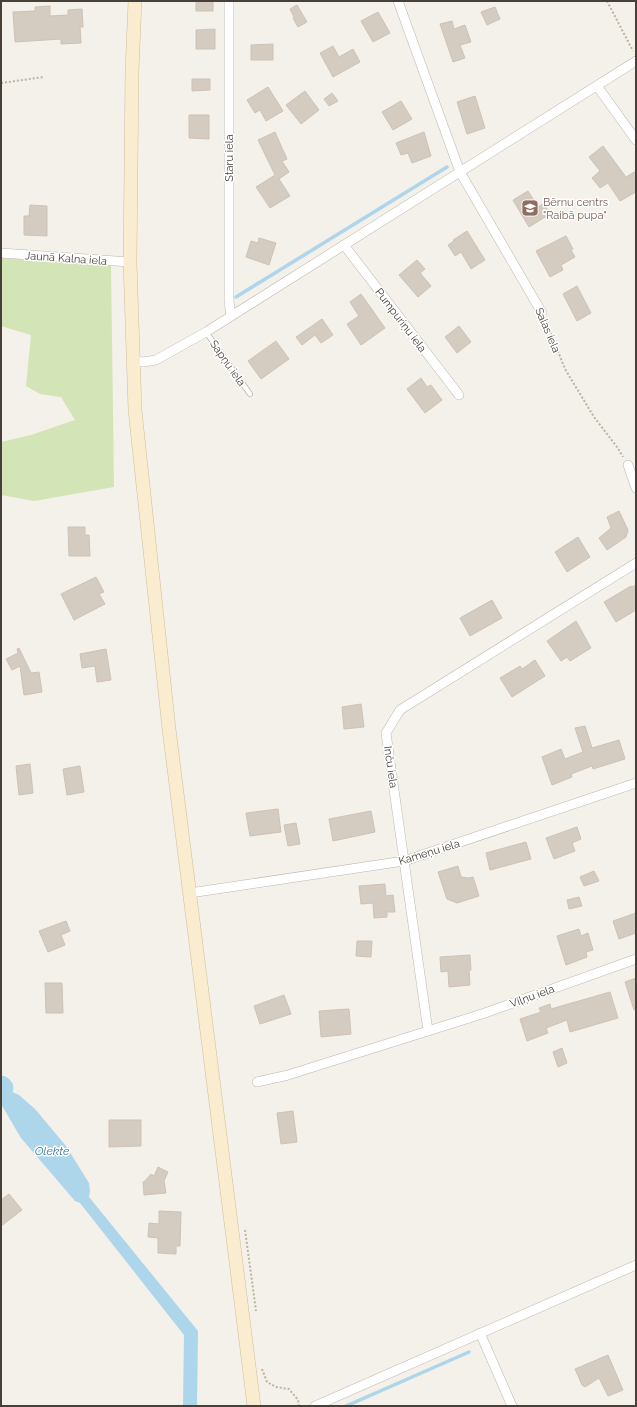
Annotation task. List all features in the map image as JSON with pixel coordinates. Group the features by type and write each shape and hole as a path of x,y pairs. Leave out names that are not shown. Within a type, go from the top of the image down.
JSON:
{"main road":[{"path":"135,1 132,72 130,262 132,361 135,410 169,729 254,1406"}],"street":[{"name":"Staru iela","path":"229,1 229,302 231,316"},
{"path":"398,1 460,172"},
{"path":"132,361 143,362 156,360 206,332 636,61"},
{"path":"597,86 636,140"},
{"name":"Salas iela","path":"460,172 542,313"},
{"name":"Pumpuriņu iela","path":"344,245 459,395"},
{"name":"Jaunā Kalna iela","path":"1,253 130,262"},
{"path":"628,465 636,488"},
{"name":"Inču iela","path":"428,1031 386,733 400,710 636,563"},
{"name":"Kameņu iela","path":"190,893 404,861 636,783"},
{"name":"Viļņu iela","path":"257,1082 288,1075 485,1013 636,959"},
{"path":"314,1406 636,1265"},
{"path":"480,1333 512,1406"}],"lane":[{"name":"Sapņu iela","path":"206,332 250,394"}],"path":[{"path":"607,1 636,56"},
{"path":"1,83 44,77"},
{"name":"Salas iela","path":"542,313 565,369 594,417 617,447 628,465"},
{"path":"245,1229 256,1314"},
{"path":"262,1369 267,1382 276,1387 290,1389 298,1400 298,1406"}],"green space":[{"path":"1,258 111,266 114,487 34,501 1,495 1,442 31,435 75,420 61,397 40,394 26,386 31,335 1,326"}],"water":[{"name":"Olekte","path":"3,1088 19,1095 35,1109 66,1146 89,1183 89,1197 198,1331 197,1406 183,1406 184,1335 80,1203 75,1201 21,1138 1,1104"}],"building":[{"path":"196,1 213,1 213,11 196,11"},
{"path":"297,5 307,22 298,27 290,9"},
{"path":"50,6 50,16 68,15 68,10 82,9 83,27 80,27 81,43 61,44 61,39 15,42 13,12 35,11 35,7"},
{"path":"495,7 500,19 487,25 481,12"},
{"path":"378,12 390,33 373,42 361,21"},
{"path":"452,21 454,29 465,25 471,42 460,45 465,58 453,62 440,24"},
{"path":"215,29 215,49 196,49 196,30"},
{"path":"273,44 273,60 251,60 251,45"},
{"path":"333,46 339,57 353,49 360,62 333,77 320,53"},
{"path":"192,79 210,79 210,90 192,91"},
{"path":"268,87 283,111 266,121 260,110 255,113 247,100"},
{"path":"305,91 319,110 301,124 286,105"},
{"path":"332,93 338,101 329,106 324,99"},
{"path":"475,96 485,128 467,134 457,102"},
{"path":"401,101 412,119 393,130 382,112"},
{"path":"189,115 209,115 209,139 189,138"},
{"path":"275,132 287,159 282,161 289,172 279,179 290,196 270,208 256,187 275,175 258,140"},
{"path":"424,132 431,156 412,163 408,153 401,155 396,143"},
{"path":"603,146 626,177 636,171 636,192 620,201 608,183 600,188 592,178 600,171 589,157"},
{"path":"528,191 538,207 544,203 550,214 529,227 513,200"},
{"path":"30,205 47,206 47,236 24,235 24,216 29,216"},
{"path":"467,231 485,260 471,269 461,252 455,256 448,245"},
{"path":"566,236 573,249 571,250 575,257 561,265 563,270 550,277 536,251"},
{"path":"259,238 276,243 269,265 246,257 251,241 258,243"},
{"path":"417,260 425,269 420,273 431,286 418,297 399,275"},
{"path":"577,286 591,313 577,321 563,294"},
{"path":"361,294 385,328 361,345 347,324 359,316 350,302"},
{"path":"322,319 333,335 321,343 315,335 302,345 296,337"},
{"path":"459,326 471,342 457,353 445,337"},
{"path":"276,341 289,359 261,379 248,361"},
{"path":"421,378 427,387 431,385 442,400 425,413 407,389"},
{"path":"619,511 628,530 626,537 607,550 599,538 611,528 607,517"},
{"path":"68,527 85,527 85,535 89,535 90,556 69,556"},
{"path":"578,537 590,557 567,572 555,552"},
{"path":"96,577 104,592 99,594 105,604 74,620 61,594"},
{"path":"636,585 636,610 616,622 604,602 631,586"},
{"path":"492,600 502,618 470,636 460,618"},
{"path":"576,621 591,648 570,661 567,657 561,661 547,641"},
{"path":"19,648 31,673 39,672 42,692 24,695 20,666 12,670 6,659 18,653 17,649"},
{"path":"106,649 111,680 97,682 95,666 82,668 80,654"},
{"path":"535,660 545,676 512,697 500,678 520,666 522,669"},
{"path":"361,704 364,727 344,729 342,707"},
{"path":"585,726 592,748 619,740 625,759 593,769 592,766 571,774 572,777 552,785 542,757 561,749 565,759 583,752 575,728"},
{"path":"30,764 33,793 19,795 16,766"},
{"path":"80,766 84,792 67,795 63,769"},
{"path":"278,809 281,832 250,836 246,813"},
{"path":"371,811 375,832 333,841 329,819"},
{"path":"296,823 300,844 288,846 284,825"},
{"path":"577,827 581,839 572,843 575,851 554,859 546,838"},
{"path":"526,842 531,859 490,870 486,853"},
{"path":"458,866 461,877 473,877 479,896 457,903 447,899 438,872"},
{"path":"594,871 599,881 584,886 580,877"},
{"path":"385,884 386,896 393,895 395,912 387,912 387,917 374,918 373,903 361,904 359,886"},
{"path":"579,897 582,906 569,909 567,900"},
{"path":"636,913 636,933 619,939 613,921"},
{"path":"66,921 70,931 61,935 65,945 48,952 39,931"},
{"path":"579,929 581,936 588,933 593,950 586,952 587,957 566,965 557,936"},
{"path":"357,941 372,941 371,957 356,956"},
{"path":"470,955 470,985 449,987 448,971 441,972 440,957"},
{"path":"636,978 636,1009 634,1010 625,982"},
{"path":"45,983 62,983 63,1013 46,1013"},
{"path":"610,992 618,1018 570,1032 567,1020 546,1028 548,1033 527,1041 520,1019 541,1012 539,1008 550,1004 551,1009"},
{"path":"284,995 291,1014 260,1024 254,1006"},
{"path":"349,1009 351,1034 321,1037 319,1011"},
{"path":"562,1048 567,1063 558,1067 553,1052"},
{"path":"293,1111 297,1142 281,1144 277,1113"},
{"path":"109,1120 141,1120 141,1146 109,1147"},
{"path":"158,1167 168,1172 164,1181 166,1193 144,1195 143,1182 151,1174 154,1176"},
{"path":"9,1194 22,1210 1,1226 1,1200"},
{"path":"159,1211 181,1212 180,1246 176,1246 176,1254 158,1253 158,1238 148,1237 149,1223 159,1224"},
{"path":"608,1355 623,1390 608,1396 599,1378 585,1387 582,1385 575,1369"}],"waterway":[{"path":"236,297 447,167"},
{"path":"346,1406 469,1352"}],"place":[{"name":"Bērnu centrs \"Raibā pupa\"","path":"530,208"}]}
